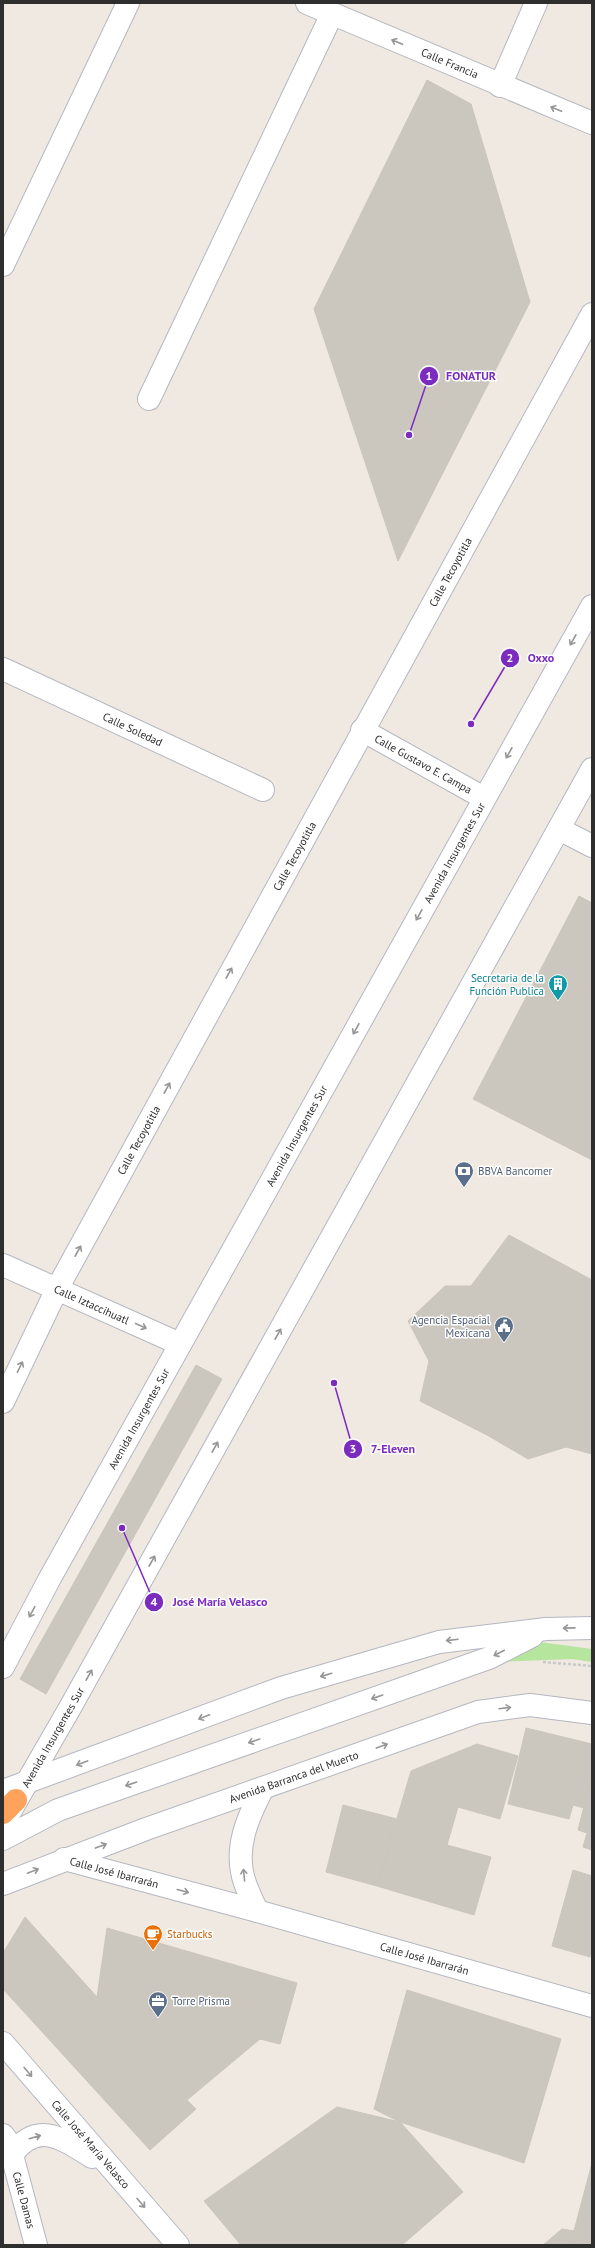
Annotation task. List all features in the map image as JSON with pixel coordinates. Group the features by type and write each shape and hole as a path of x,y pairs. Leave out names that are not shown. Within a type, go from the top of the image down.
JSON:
{"street":[{"path":"3,265 128,3"},
{"name":"Calle Francia","path":"307,3 592,124"},
{"path":"500,86 536,3"},
{"path":"149,399 332,14"},
{"name":"Calle Tecoyotitla","path":"3,1402 57,1289 362,730 592,314"},
{"name":"Avenida Insurgentes Sur","path":"3,1667 180,1344 592,606"},
{"name":"Calle Soledad","path":"3,669 264,790"},
{"name":"Calle Gustavo E. Campa","path":"362,730 484,798"},
{"name":"Avenida Insurgentes Sur","path":"3,1824 8,1802 28,1781 592,769"},
{"path":"559,829 592,846"},
{"name":"Calle Iztaccihuatl","path":"3,1265 180,1344"},
{"path":"28,1781 281,1688 439,1642 546,1629 592,1628"},
{"path":"3,1839 58,1810 489,1658 546,1629"},
{"name":"Avenida Barranca del Muerto","path":"3,1884 64,1859 478,1712 530,1705 592,1713"},
{"path":"257,1911 244,1881 241,1849 248,1817 263,1788"},
{"name":"Calle José Ibarrarán","path":"64,1859 257,1911 592,2006"},
{"name":"Calle José María Velasco","path":"3,2043 178,2245"},
{"name":"Calle Damas","path":"3,2135 11,2146 12,2155 36,2245"},
{"path":"12,2155 19,2145 28,2138 40,2135 52,2135 63,2139 108,2166"}],"green space":[{"path":"509,1638 592,1649 592,1662 572,1659 473,1663"}],"building":[{"path":"427,80 471,104 530,302 398,561 314,309"},
{"name":"Secretaria de la Función Publica","path":"579,896 592,903 592,1160 473,1099"},
{"path":"509,1235 592,1280 592,1454 566,1447 528,1459 487,1435 420,1401 429,1361 408,1321 445,1286 471,1286"},
{"path":"196,1365 222,1379 46,1694 20,1679"},
{"path":"526,1728 592,1744 592,1775 584,1808 573,1805 569,1819 508,1804"},
{"path":"477,1744 518,1756 500,1819 458,1807 447,1845 491,1857 474,1915 377,1886 411,1771"},
{"path":"592,1775 592,1850 583,1847 587,1833 578,1830"},
{"path":"343,1805 397,1819 377,1886 326,1872"},
{"path":"573,1870 592,1876 592,1950 590,1957 552,1946"},
{"name":"Torre Prisma","path":"25,1917 97,1997 107,1928 297,1983 280,2044 260,2039 187,2100 196,2109 150,2150 3,1989 3,1953"},
{"path":"407,1990 561,2039 524,2163 400,2122 374,2109"},
{"path":"337,2107 400,2122 463,2192 402,2245 241,2245 204,2201"},
{"path":"592,2163 592,2245 571,2245 574,2231"},
{"path":"562,2229 574,2231 571,2245 543,2245"}],"place":[{"name":"FONATUR","path":"409,435"},
{"name":"Oxxo","path":"471,724"},
{"name":"Secretaria de la Función Publica","path":"558,1001"},
{"name":"BBVA Bancomer","path":"464,1188"},
{"name":"Agencia Espacial Mexicana","path":"504,1343"},
{"name":"7-Eleven","path":"334,1383"},
{"name":"José María Velasco","path":"122,1528"},
{"name":"Starbucks","path":"153,1951"},
{"name":"Torre Prisma","path":"158,2018"}]}
